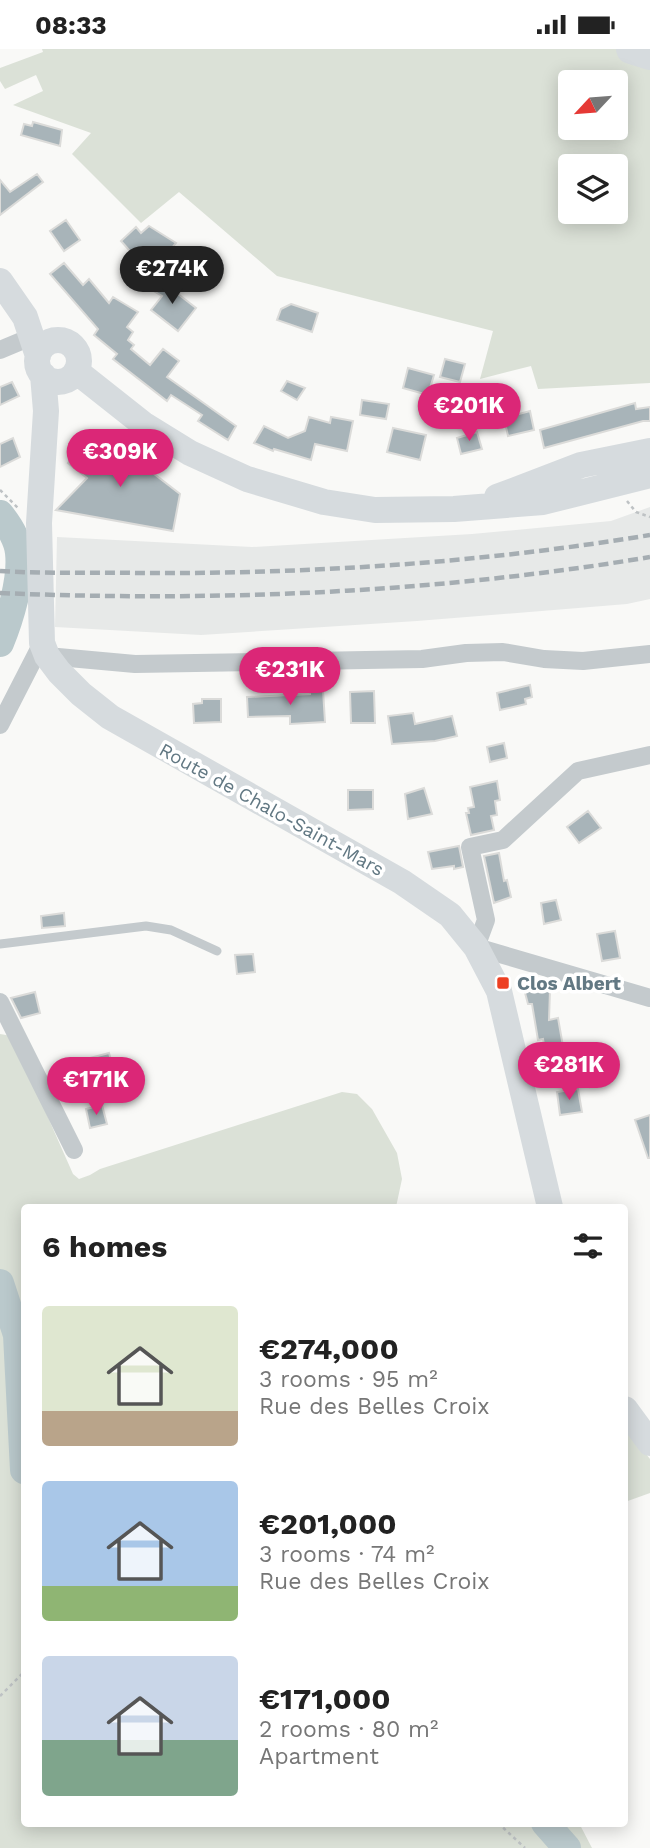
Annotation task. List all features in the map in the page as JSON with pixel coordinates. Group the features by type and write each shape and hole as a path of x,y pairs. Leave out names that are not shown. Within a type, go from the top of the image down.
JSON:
{"main road":[{"path":"631,49 650,55"},
{"path":"0,281 47,354 143,424 190,453 247,479 324,502 375,510 472,507 540,492 650,475"},
{"path":"44,649 39,523 47,354"},
{"path":"540,492 581,465 650,451"},
{"name":"Route de Chalo-Saint-Mars","path":"44,649 81,694 110,717 402,882 450,915 475,947 499,991 550,1204"},
{"path":"628,1413 650,1443"}],"street":[{"path":"0,350 47,354"},
{"path":"0,725 44,649 135,664 422,659 478,652 503,652 544,659 583,661 650,653"},
{"path":"650,755 578,771 503,840 470,847 486,920 475,947 650,998"},
{"path":"0,1002 75,1150"}],"lane":[{"path":"0,944 146,926 171,930 217,951"}],"path":[{"path":"0,1696 21,1675"},
{"path":"502,1827 525,1848"}],"shaded area":[{"path":"42,49 650,49 650,383 538,389 531,366 480,379 493,331 277,276 179,192 141,223 72,154 91,133 13,105 43,91 36,75 5,89 0,81 0,68 43,52"},
{"path":"650,507 650,599 627,604 201,635 55,627 57,537 252,547 472,534 611,521"},
{"path":"0,1034 12,1036 73,1174 79,1179 100,1169 342,1092 357,1094 372,1109 397,1153 402,1179 397,1204 21,1204 21,1827 581,1827 592,1848 0,1848"},
{"path":"628,1431 650,1459 650,1493 628,1501"}],"building":[{"path":"33,122 62,130 60,146 21,135 24,124 32,126"},
{"path":"37,174 43,182 0,215 0,180 10,192"},
{"path":"66,220 80,240 64,251 50,231"},
{"path":"149,226 176,243 171,249 179,255 174,261 179,284 142,255 137,259 121,241 136,227 141,233"},
{"path":"64,263 83,285 89,279 109,303 113,297 138,312 127,327 133,332 128,340 134,345 131,349 150,365 163,349 179,361 167,377 236,426 228,440 198,421 202,415 171,395 167,401 113,359 117,354 94,335 98,329 50,274"},
{"path":"160,280 196,308 178,331 151,310 162,296 152,290"},
{"path":"291,304 318,313 312,332 277,320 281,309"},
{"path":"445,359 465,364 460,382 440,377"},
{"path":"408,368 434,375 428,395 403,388"},
{"path":"287,381 305,388 297,400 281,391"},
{"path":"12,382 19,396 0,405 0,387"},
{"path":"362,400 389,404 386,419 360,415"},
{"path":"635,403 636,409 650,407 650,421 544,448 540,430"},
{"path":"530,411 534,430 508,436 504,418"},
{"path":"309,417 330,423 331,417 353,421 347,451 315,444 311,460 274,449 273,451 254,443 264,426 288,438 305,431"},
{"path":"393,428 426,435 420,460 387,452"},
{"path":"92,431 128,460 154,467 153,473 180,494 173,531 56,510 87,478 68,463"},
{"path":"477,432 482,449 461,454 457,438"},
{"path":"13,438 20,457 0,467 0,444"},
{"path":"530,685 532,697 525,699 526,704 500,710 497,693"},
{"path":"310,690 323,690 325,722 290,724 290,716 248,717 247,697 310,694"},
{"path":"374,691 375,723 351,723 350,692"},
{"path":"202,699 221,699 221,722 194,723 193,704 202,703"},
{"path":"413,713 415,724 452,716 457,736 435,741 392,744 388,716"},
{"path":"504,743 507,758 490,762 487,747"},
{"path":"497,781 500,800 495,801 497,815 491,816 494,830 471,835 466,813 469,813 468,808 474,807 470,787"},
{"path":"424,788 432,814 408,819 405,794"},
{"path":"348,790 373,790 373,809 348,810"},
{"path":"588,811 601,828 579,843 567,827"},
{"path":"459,846 463,867 432,869 428,852"},
{"path":"499,853 504,881 507,880 511,897 494,903 484,856"},
{"path":"556,900 561,920 544,924 541,903"},
{"path":"64,913 65,926 42,928 41,916"},
{"path":"615,931 620,958 602,961 597,934"},
{"path":"253,954 255,972 237,974 235,955"},
{"path":"524,989 550,990 549,1020 558,1018 564,1052 546,1056 543,1039 538,1040 532,1004 528,1004"},
{"path":"35,992 40,1013 21,1018 11,998"},
{"path":"109,1053 116,1077 96,1082 90,1058"},
{"path":"603,1055 607,1083 590,1087 587,1069 591,1069 589,1058"},
{"path":"578,1089 582,1112 560,1115 557,1092"},
{"path":"102,1105 107,1124 90,1128 86,1109"},
{"path":"650,1115 650,1158 648,1158 635,1120"}],"waterway":[{"path":"0,514 17,543 19,553 19,575 14,599 0,643"},
{"path":"0,1283 17,1335 21,1412"},
{"path":"549,1827 567,1848"}],"railway":[{"path":"0,571 202,573 331,569 459,560 650,535"},
{"path":"0,593 163,596 326,592 489,579 650,557"}],"place":[{"name":"Clos Albert","path":"503,983"}]}
